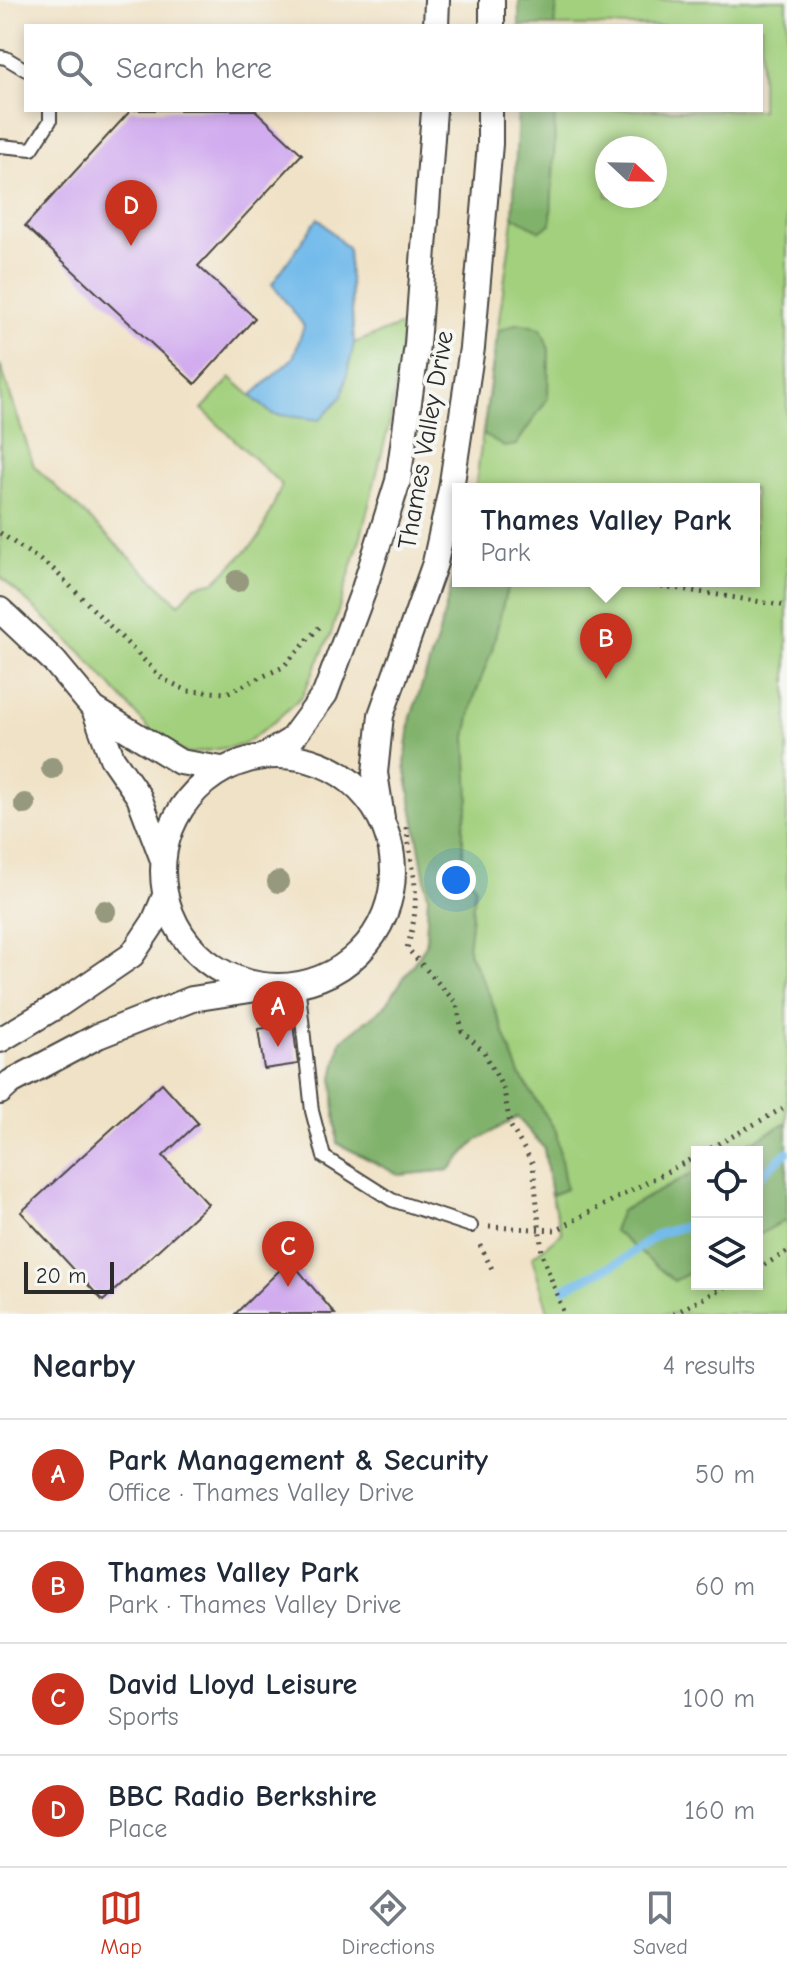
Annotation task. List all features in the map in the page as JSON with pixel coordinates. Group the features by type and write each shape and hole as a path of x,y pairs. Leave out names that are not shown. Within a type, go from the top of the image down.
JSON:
{"street":[{"path":"436,24 437,0"},
{"path":"492,0 492,24"},
{"name":"Thames Valley Drive","path":"266,755 291,740 325,694 363,592 398,481 417,345 434,112"},
{"name":"Thames Valley Drive","path":"394,820 375,773 381,715 435,563 453,474 472,348 490,144 490,112"},
{"path":"0,610 54,661 94,709 180,762 222,769"},
{"path":"94,709 112,758 139,797 163,860 165,896 179,931 204,961 229,976 268,987"},
{"path":"0,1092 11,1082 86,1042 192,999 318,980 346,965 373,938 391,898 394,820 353,782 303,757 266,755 222,769 188,798 174,820 163,860"},
{"path":"0,1040 132,955 154,922 165,896"}],"lane":[{"path":"0,57 24,69"},
{"path":"0,146 32,149 50,121 50,112"},
{"path":"298,983 312,1111 324,1157 392,1200 471,1226"}],"path":[{"path":"0,533 53,569 163,679 188,691 227,693 283,667 326,617"},
{"path":"668,587 787,606"},
{"path":"394,820 417,894 407,948 457,1004 462,1031 484,1052 504,1090 510,1125 533,1164 542,1254 564,1314"},
{"path":"715,1146 787,1106"},
{"path":"492,1269 471,1226 556,1230 691,1159"},
{"path":"763,1266 787,1252"},
{"path":"674,1314 719,1290"}],"green space":[{"path":"519,0 787,0 787,1314 549,1314 532,1257 562,1233 551,1195 544,1148 518,1117 476,1141 449,1170 399,1175 337,1143 333,1078 341,1041 385,1006 426,945 428,896 405,765 411,717 437,641 452,584 452,587 760,587 760,483 476,483 515,206 518,112 763,112 763,24 519,24"},
{"path":"519,0 558,0 554,24 519,24"},
{"path":"518,112 554,112 551,224 540,231 513,216"},
{"path":"518,323 541,328 549,350 548,398 516,445 504,447 483,434 498,331"},
{"path":"404,324 390,421 361,536 331,634 302,696 243,745 188,754 158,739 82,653 0,576 0,364 34,466 179,604 195,586 216,581 259,538 282,485 202,409 231,378 272,414 342,396 354,343"},
{"path":"452,584 452,587 509,587 492,650 474,698 466,737 469,799 463,827 463,860 475,887 468,950 489,994 520,1075 556,1131 566,1189 551,1195 544,1148 517,1117 476,1141 449,1170 399,1175 337,1143 333,1078 341,1041 385,1006 426,945 428,896 405,765 411,717 437,641"},
{"path":"787,1123 787,1219 763,1233 763,1146 743,1146"},
{"path":"691,1174 691,1272 674,1281 613,1230 621,1211"}],"water":[{"path":"318,218 348,249 354,343 342,396 320,420 272,414 251,396 293,358 304,326 272,284"}],"building":[{"path":"129,112 257,112 302,154 198,266 255,318 195,384 25,226"},
{"path":"293,1024 298,1064 264,1069 258,1029"},
{"path":"162,1083 198,1123 163,1156 208,1204 103,1301 21,1212"},
{"path":"290,1260 335,1314 235,1314"}],"waterway":[{"path":"763,1174 787,1152"},
{"path":"565,1288 621,1261 658,1234 691,1225"}],"place":[{"name":"BBC Radio Berkshire","path":"131,246"},
{"name":"Thames Valley Park","path":"606,679"},
{"name":"Park Management & Security","path":"278,1047"},
{"name":"David Lloyd Leisure","path":"288,1287"}]}
